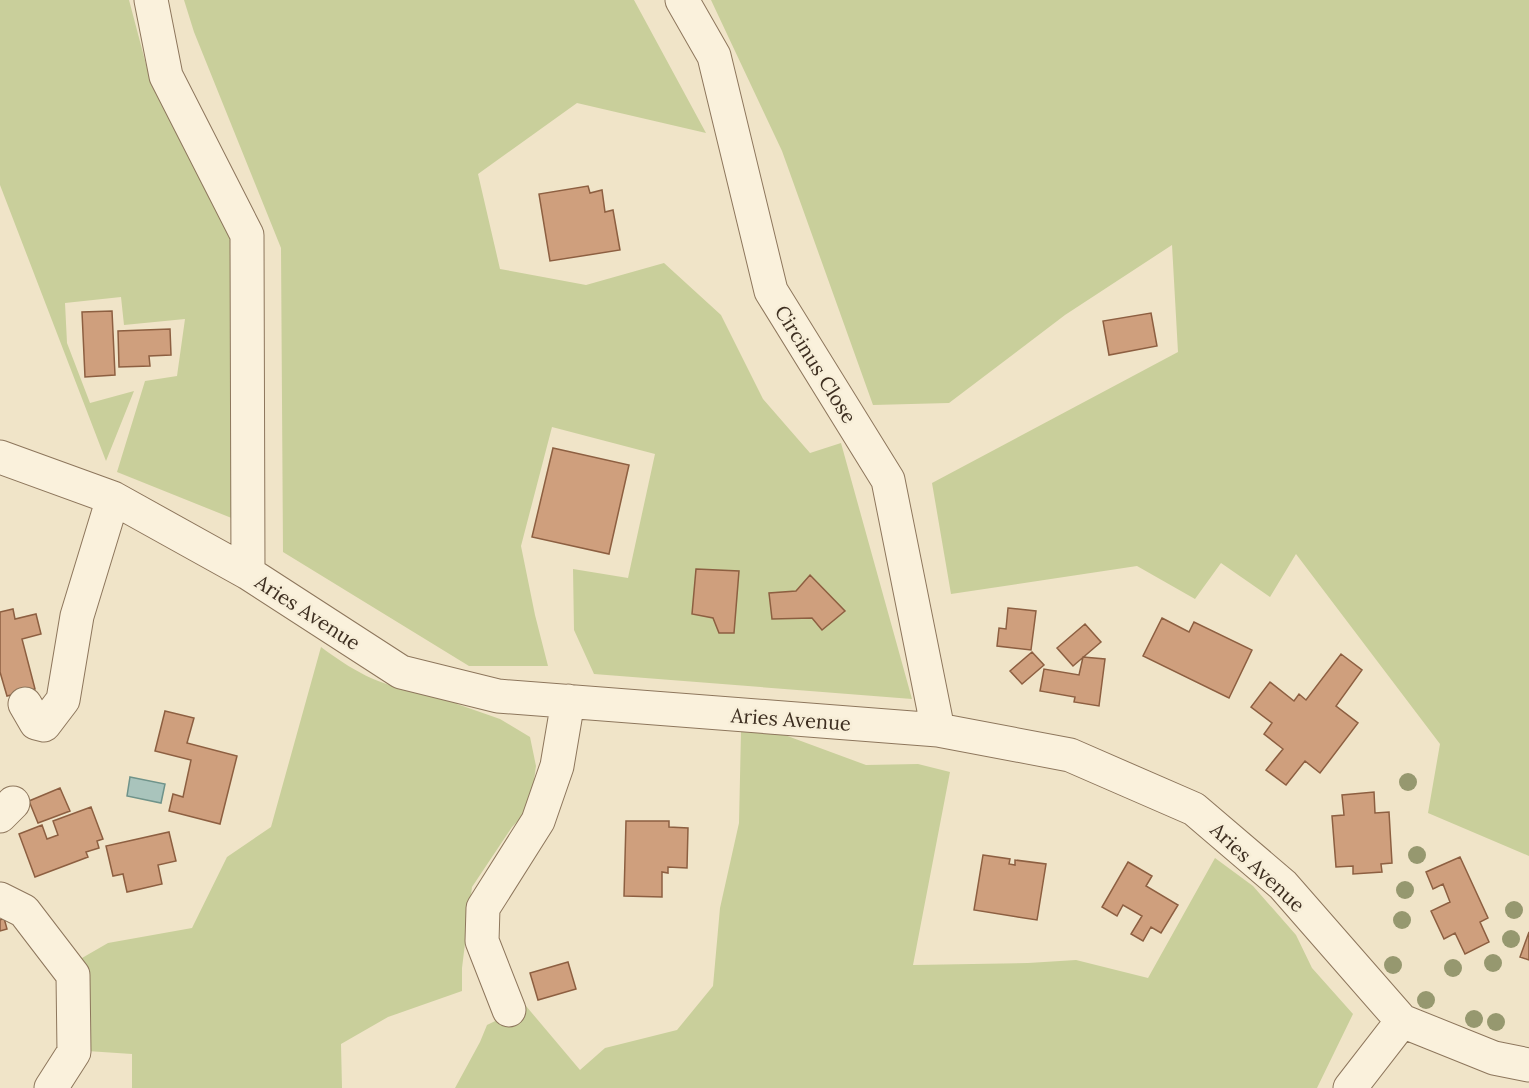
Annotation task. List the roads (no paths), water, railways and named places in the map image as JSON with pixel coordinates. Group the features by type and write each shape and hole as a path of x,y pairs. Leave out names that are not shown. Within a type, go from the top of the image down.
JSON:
{"street":[{"path":"150,0 166,76 247,235 248,573"},
{"name":"Circinus Close","path":"682,0 714,56 771,291 888,480 938,730"},
{"name":"Aries Avenue","path":"0,457 113,498 248,573 401,672 498,696 938,730 1070,755 1194,809 1283,885 1402,1021 1494,1058 1529,1065"},
{"path":"25,704 36,723 44,725 63,700 77,616 113,498"},
{"path":"509,1010 482,941 483,908 538,821 557,766 568,701"},
{"path":"0,899 24,910 72,975 74,1052 51,1088"},
{"path":"1350,1088 1402,1021"}],"water":[{"path":"130,777 165,784 161,803 127,796"}]}
